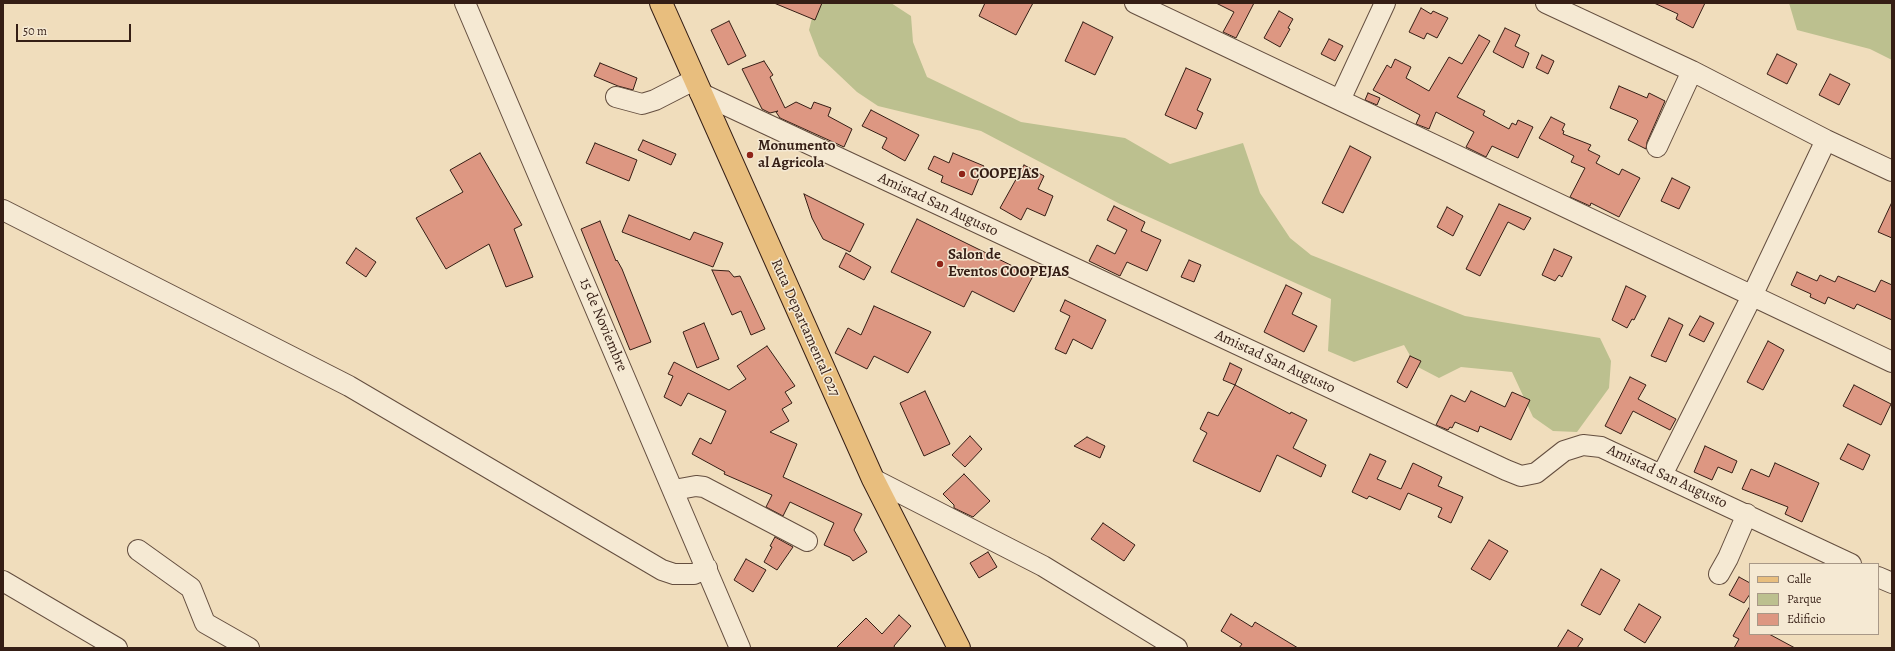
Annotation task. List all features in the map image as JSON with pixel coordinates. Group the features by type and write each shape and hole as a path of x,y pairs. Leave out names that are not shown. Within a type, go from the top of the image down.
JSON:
{"main road":[{"name":"Ruta Departamental 027","path":"661,3 873,480 959,648"}],"street":[{"name":"15 de Noviembre","path":"465,3 674,490 740,648"},
{"path":"1135,3 1892,362"},
{"path":"1340,100 1385,3"},
{"path":"1546,3 1692,71 1826,140 1892,171"},
{"path":"1657,147 1692,71"},
{"path":"616,97 642,104 697,86"},
{"name":"Amistad San Augusto","path":"697,86 1516,474 1522,476 1536,473 1564,451 1583,445 1601,447 1849,563"},
{"path":"1662,475 1752,296 1826,140"},
{"path":"3,210 349,386 662,570 674,574 694,574 707,568"},
{"path":"873,480 1043,566 1177,648"},
{"path":"674,490 696,486 704,487 807,541"},
{"path":"1719,574 1730,553 1746,514"},
{"path":"138,550 191,588 206,622 249,648"},
{"path":"1879,578 1892,584"},
{"path":"7,590 117,648"}],"green space":[{"path":"819,3 891,3 911,16 913,42 927,77 1021,122 1125,138 1170,164 1243,143 1260,193 1290,238 1311,255 1465,316 1600,338 1611,361 1609,388 1577,432 1553,431 1533,417 1512,372 1461,367 1439,378 1416,366 1404,345 1354,362 1328,351 1331,299 1120,204 981,131 878,106 857,92 819,56 809,30 815,6"},
{"path":"1789,3 1892,3 1892,60 1870,49 1797,30"}],"building":[{"path":"774,3 822,3 815,20"},
{"path":"985,3 1033,3 1016,35 979,16"},
{"path":"1216,3 1254,3 1236,38 1223,32 1234,12"},
{"path":"1654,3 1705,3 1693,28 1676,19 1678,14"},
{"path":"1421,8 1431,14 1433,11 1448,18 1437,38 1427,33 1424,39 1409,32"},
{"path":"1279,11 1293,19 1288,28 1290,29 1280,47 1264,38"},
{"path":"729,21 746,56 728,65 711,30"},
{"path":"1083,22 1113,37 1095,75 1065,61"},
{"path":"1505,28 1520,35 1515,46 1529,53 1523,68 1493,52"},
{"path":"1479,35 1490,41 1457,97 1485,111 1483,115 1509,129 1512,123 1516,125 1518,120 1533,127 1518,158 1492,146 1486,157 1466,147 1474,132 1436,112 1429,129 1416,124 1420,115 1373,90 1387,65 1391,68 1395,59 1411,67 1406,78 1429,91 1449,57 1462,64"},
{"path":"1329,39 1343,46 1335,61 1321,54"},
{"path":"1777,54 1797,64 1787,84 1767,74"},
{"path":"1542,55 1554,61 1548,74 1536,68"},
{"path":"764,61 773,75 770,77 785,108 796,102 811,109 814,102 831,108 828,116 852,129 844,147 780,118 776,112 778,111 770,113 762,109 742,69"},
{"path":"600,63 637,78 633,90 618,86 594,76"},
{"path":"1186,68 1211,79 1197,110 1203,113 1196,129 1165,115"},
{"path":"1830,74 1850,84 1839,105 1819,95"},
{"path":"1619,86 1647,98 1649,93 1665,101 1647,142 1646,149 1628,140 1638,121 1610,108"},
{"path":"1368,93 1380,98 1377,105 1365,100"},
{"path":"871,110 919,135 905,161 882,148 887,138 862,126"},
{"path":"1551,117 1565,124 1562,130 1564,131 1563,134 1591,145 1588,150 1600,156 1596,163 1619,175 1622,169 1640,178 1619,217 1591,203 1590,206 1570,197 1585,168 1571,162 1574,156 1539,138"},
{"path":"643,140 676,154 671,165 638,150"},
{"path":"595,143 637,160 629,181 586,163"},
{"path":"1350,146 1371,157 1343,213 1322,203"},
{"path":"480,153 522,225 514,229 533,277 506,287 489,244 446,269 416,218 463,192 450,170"},
{"name":"COOPEJAS","path":"953,153 984,166 972,195 941,182 943,176 928,169 934,156 949,163"},
{"path":"1024,165 1044,176 1038,189 1053,196 1045,216 1027,208 1021,220 1000,208"},
{"path":"1672,178 1690,187 1679,209 1661,201"},
{"path":"804,194 864,224 850,252 823,239 812,218"},
{"path":"1892,202 1892,238 1878,232"},
{"path":"1499,204 1531,218 1524,230 1508,222 1480,276 1466,269"},
{"path":"1114,206 1145,222 1141,231 1161,240 1147,271 1127,262 1120,276 1089,261 1097,245 1115,254 1127,230 1107,220"},
{"path":"1447,207 1463,216 1453,236 1437,227"},
{"path":"629,215 690,240 694,232 723,243 713,267 622,232"},
{"name":"Salon de Eventos COOPEJAS","path":"917,219 1033,276 1014,312 972,291 964,307 891,272"},
{"path":"600,221 616,261 617,260 622,269 651,342 630,350 581,229"},
{"path":"356,248 376,262 366,277 346,263"},
{"path":"1554,249 1572,257 1562,277 1559,275 1555,281 1542,275"},
{"path":"846,253 871,267 864,280 839,267"},
{"path":"1189,260 1201,265 1194,282 1181,277"},
{"path":"712,270 729,271 734,277 740,276 765,329 751,335 741,311 732,315"},
{"path":"1797,272 1817,281 1820,275 1835,282 1838,276 1875,292 1881,280 1892,285 1892,320 1857,304 1854,309 1828,297 1825,304 1810,297 1811,294 1791,285"},
{"path":"1286,285 1302,293 1292,314 1317,326 1304,352 1264,332"},
{"path":"1626,286 1646,296 1634,320 1632,319 1627,328 1612,320"},
{"path":"1065,300 1106,320 1092,349 1073,339 1066,354 1055,349 1070,316 1060,311"},
{"path":"874,306 931,332 908,373 874,356 867,369 835,353 848,328 861,335"},
{"path":"1700,316 1714,323 1704,342 1689,335"},
{"path":"1669,318 1683,325 1666,362 1651,356"},
{"path":"704,323 719,359 697,368 683,332"},
{"path":"1768,341 1784,350 1763,390 1747,382"},
{"path":"767,346 795,386 785,392 792,403 782,409 789,421 770,432 797,444 783,477 862,514 854,530 867,552 853,561 850,557 824,545 834,523 790,502 783,516 766,507 772,495 724,474 725,472 692,454 700,438 711,444 726,411 688,393 681,406 664,397 673,376 668,374 674,362 729,390 746,379 737,366"},
{"path":"1410,356 1421,361 1407,388 1397,382"},
{"path":"1230,363 1242,369 1235,385 1223,380"},
{"path":"1630,377 1646,385 1638,399 1676,419 1670,430 1633,411 1621,434 1605,426"},
{"path":"1235,385 1290,414 1291,412 1307,420 1293,448 1326,465 1321,477 1277,455 1260,492 1193,461 1207,433 1200,429 1208,412 1218,416"},
{"path":"1854,385 1891,404 1881,425 1843,406"},
{"path":"925,391 950,444 924,456 900,403"},
{"path":"1471,391 1505,407 1512,392 1530,400 1511,440 1480,426 1478,432 1455,422 1452,428 1450,427 1448,430 1436,425 1451,395 1465,402"},
{"path":"970,436 982,449 965,467 952,455"},
{"path":"1087,437 1105,446 1100,458 1074,446"},
{"path":"1848,444 1870,455 1863,470 1840,459"},
{"path":"1705,446 1737,461 1732,473 1718,467 1712,480 1694,472"},
{"path":"1370,454 1386,461 1377,479 1401,489 1413,463 1442,477 1438,486 1463,497 1451,523 1438,517 1442,508 1408,493 1400,510 1369,496 1367,499 1352,492"},
{"path":"1775,463 1819,483 1802,522 1785,514 1788,507 1742,489 1751,469 1769,477"},
{"path":"964,474 990,501 973,517 954,508 954,505 943,494"},
{"path":"1103,523 1135,545 1124,561 1091,539"},
{"path":"775,537 793,547 777,570 764,562 772,547 770,546"},
{"path":"1489,540 1508,551 1490,580 1471,569"},
{"path":"988,552 997,567 979,578 970,563"},
{"path":"746,559 766,570 753,592 734,580"},
{"path":"1601,569 1620,580 1600,615 1581,605"},
{"path":"1739,577 1749,582 1749,596 1744,603 1729,595"},
{"path":"1639,604 1661,617 1645,643 1624,630"},
{"path":"1749,608 1749,635 1771,635 1795,648 1734,648 1739,639 1733,636"},
{"path":"1231,614 1252,627 1255,622 1298,648 1239,648 1242,644 1221,631"},
{"path":"899,615 911,626 894,646 895,648 836,648 866,618 882,634"},
{"path":"1568,630 1583,639 1577,648 1557,648"}],"place":[{"name":"Monumento al Agricola","path":"750,155"},
{"name":"COOPEJAS","path":"962,174"},
{"name":"Salon de Eventos COOPEJAS","path":"940,264"}]}
